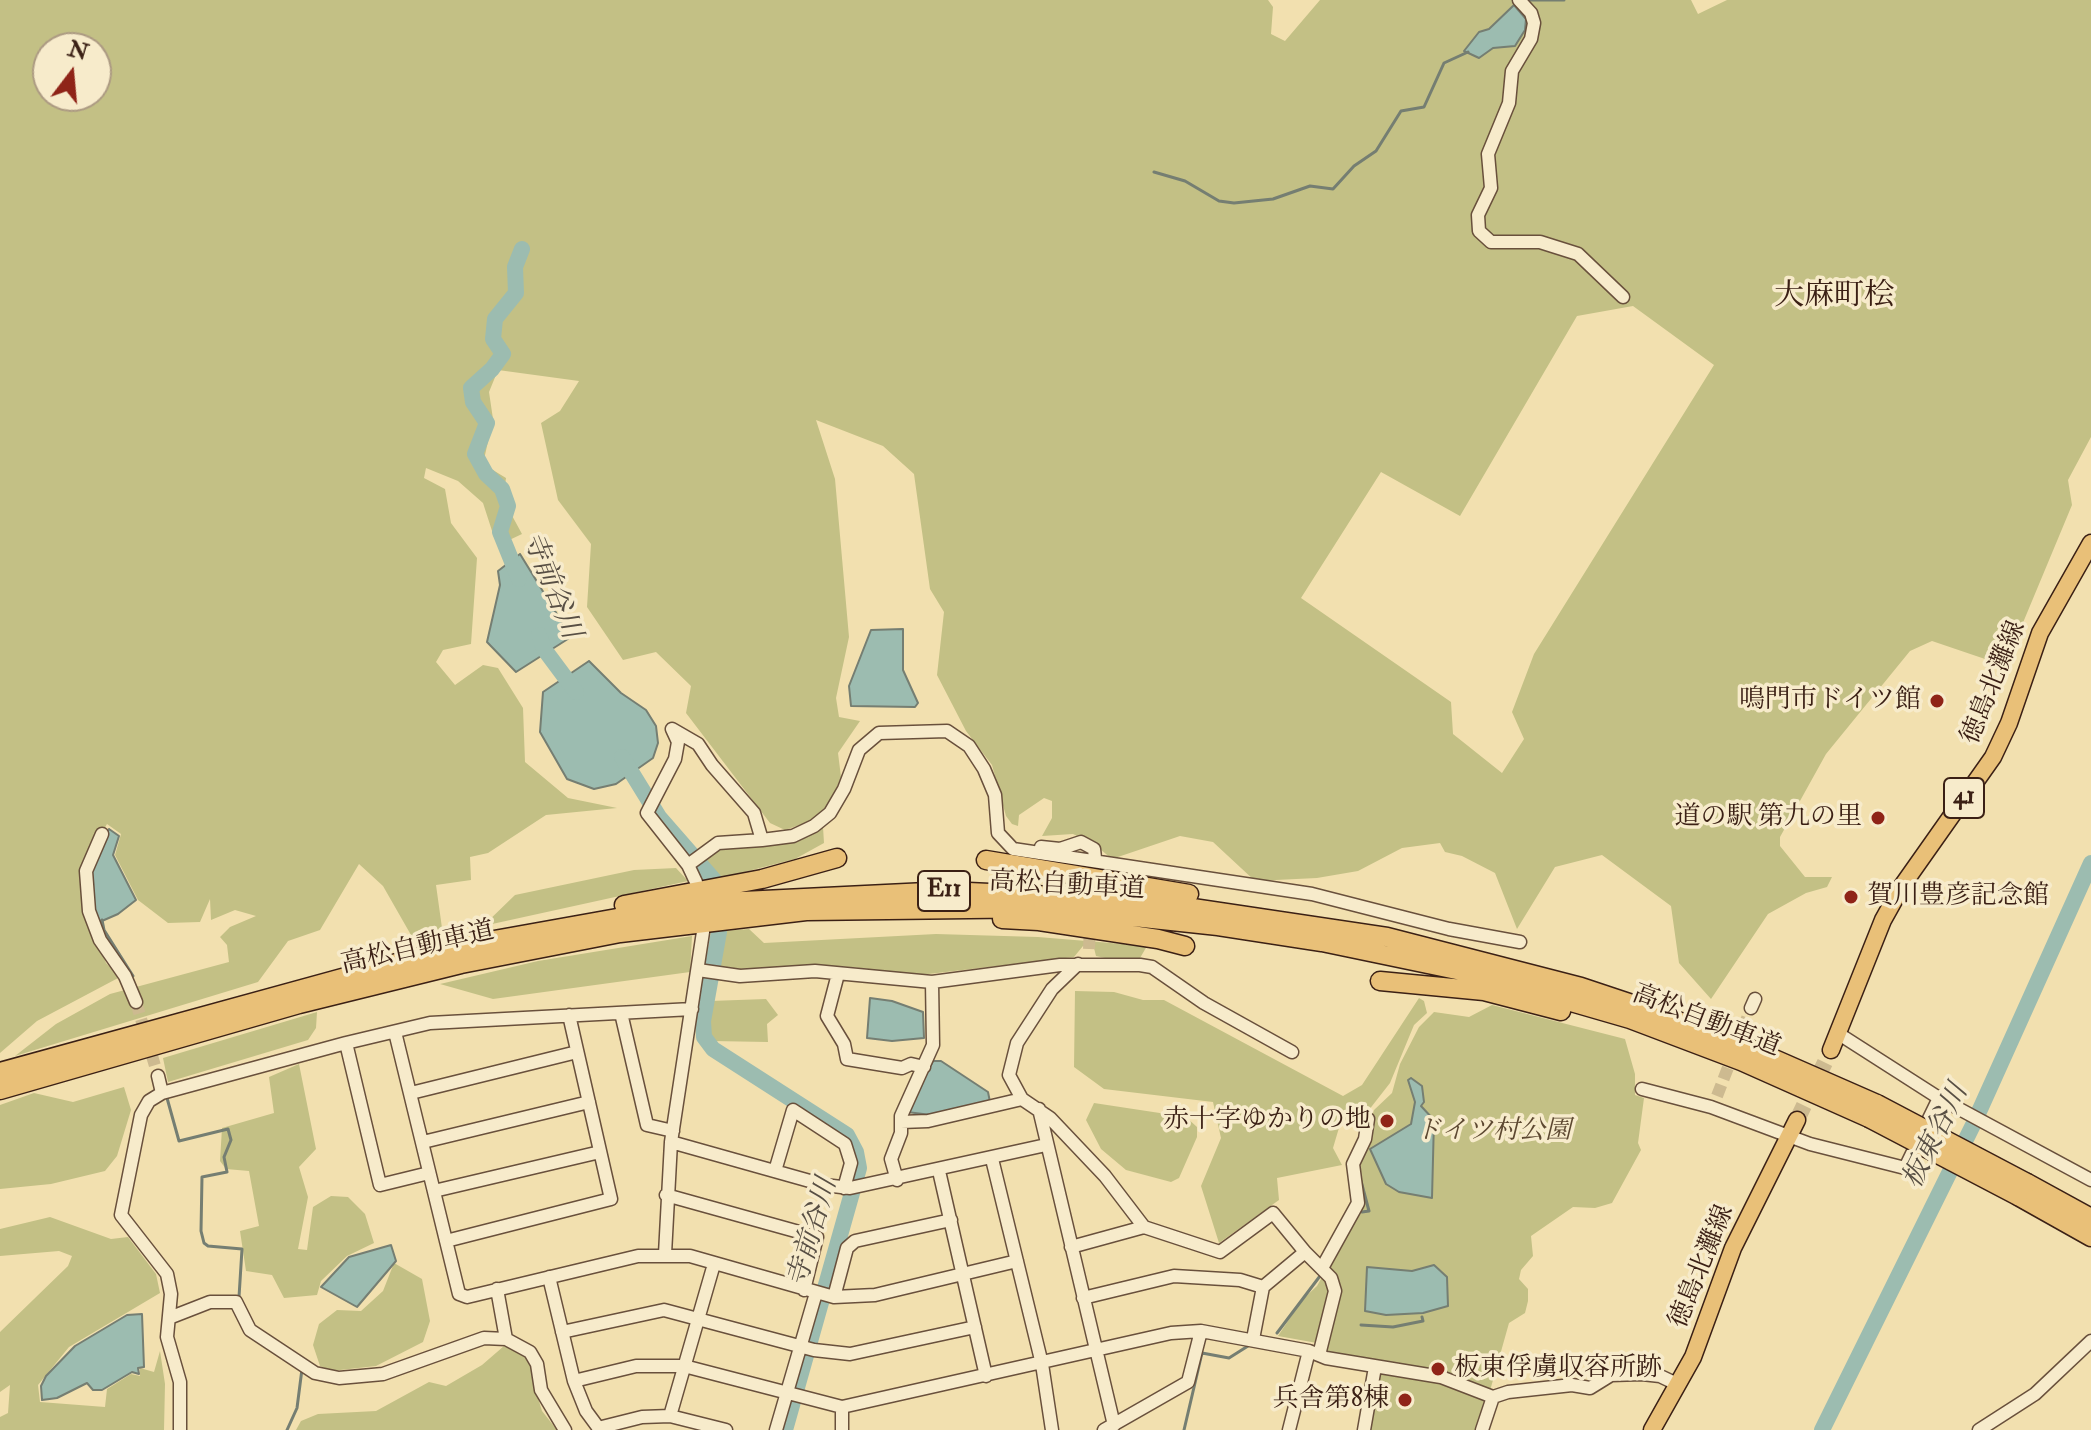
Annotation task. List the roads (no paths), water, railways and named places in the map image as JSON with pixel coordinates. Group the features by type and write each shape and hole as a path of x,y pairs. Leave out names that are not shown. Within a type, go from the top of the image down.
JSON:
{"highway":[{"path":"455,947 615,907 762,879 837,858"},
{"path":"986,860 1269,907 1324,925"},
{"name":"高松自動車道","path":"0,1072 455,947 683,908 805,895 1049,893 1139,900 1324,925 1445,951 1581,987 1747,1047 2023,1190 2091,1218"},
{"path":"878,908 954,917 1039,921 1185,946"},
{"name":"高松自動車道","path":"0,1090 271,1012 461,964 683,923 878,908 1050,908 1137,915 1322,942 1471,973 1574,1002 1873,1111"},
{"path":"1380,981 1484,991 1741,1061"},
{"name":"高松自動車道","path":"2023,1190 2091,1237"}],"main road":[{"name":"徳島北灘線","path":"1831,1050 1883,920 1902,886 1993,757 2009,723 2040,633 2091,543"},
{"name":"徳島北灘線","path":"1652,1430 1679,1385 1733,1248 1797,1120"}],"street":[{"path":"1522,3 1534,23 1531,39 1512,71 1509,103 1488,154 1491,188 1478,215 1479,231 1491,242 1540,242 1578,254 1623,297"},
{"path":"696,882 692,861 657,829 647,813 675,759 678,742 672,729 698,744 754,813 762,840"},
{"path":"692,861 718,843 793,836 830,813 844,789 859,750 879,733 947,731 969,746 984,769 995,795 998,833 1006,843 1022,852 1312,894 1449,929 1520,942"},
{"path":"102,834 86,871 89,911 100,940 125,976 136,1002"},
{"path":"1006,843 1060,849 1081,842 1094,849 1095,858"},
{"path":"665,1254 666,1195 672,1136 692,1009 706,972 703,932"},
{"path":"1089,949 1083,964 1052,989 1017,1043 1009,1075 1022,1099 1039,1109 1105,1176 1144,1227"},
{"path":"706,972 740,976 815,971 932,982 1083,964 1152,967 1204,1003 1292,1052"},
{"path":"838,974 827,1016 844,1044 847,1059 902,1068 911,1064 924,1067"},
{"path":"897,1180 891,1159 901,1122 933,1045 932,982"},
{"path":"180,1430 180,1382 169,1349 171,1294 167,1274 121,1215 141,1115 149,1101 162,1093 430,1023 692,1009"},
{"path":"621,1013 647,1125 775,1171 852,1188 1046,1145"},
{"path":"446,1241 611,1199 569,1015"},
{"path":"395,1032 459,1294 467,1297 638,1256 665,1254 690,1256 821,1294 875,1295 1017,1261"},
{"path":"1839,1034 1941,1099 2091,1180"},
{"path":"346,1043 380,1185 429,1173"},
{"path":"411,1093 577,1052"},
{"path":"158,1076 162,1093"},
{"path":"1642,1089 1715,1102 1788,1135 1905,1168 1941,1099"},
{"path":"901,1122 928,1121 1022,1099"},
{"path":"423,1142 589,1102"},
{"path":"1039,1109 1096,1351 1109,1427 1188,1382 1201,1331"},
{"path":"775,1171 793,1110 845,1144 851,1163 852,1188"},
{"path":"1322,1268 1358,1203 1353,1164 1365,1139 1368,1119"},
{"path":"434,1191 600,1152"},
{"path":"992,1159 1042,1364 1052,1430"},
{"path":"939,1171 986,1376"},
{"path":"666,1195 817,1237 821,1294"},
{"path":"1220,1252 1273,1213 1322,1268 1335,1291 1289,1430"},
{"path":"776,1430 793,1397 821,1294 847,1248 855,1241 951,1220"},
{"path":"1071,1247 1144,1227 1220,1252"},
{"path":"1219,1277 1220,1252"},
{"path":"1253,1339 1263,1287 1305,1252"},
{"path":"670,1416 714,1264"},
{"path":"1083,1298 1174,1276 1219,1277 1263,1287"},
{"path":"549,1277 574,1381 586,1411 599,1429 642,1417 670,1416 726,1430"},
{"path":"497,1289 506,1339"},
{"path":"169,1318 210,1302 236,1302 250,1330 315,1373 339,1378 383,1374 484,1338 506,1339 530,1352 537,1364 541,1390 565,1430"},
{"path":"562,1332 644,1311 664,1310 807,1348 869,1352 975,1327"},
{"path":"574,1381 636,1366 684,1366 793,1397 842,1407 1171,1333 1201,1331 1447,1379 1493,1397 1508,1392 1572,1385 1590,1388 1611,1375 1660,1376 1679,1385"},
{"path":"1979,1430 2035,1394 2091,1341"},
{"path":"1364,1430 1375,1367"},
{"path":"1482,1430 1493,1397"},
{"path":"842,1407 842,1430"}],"waterway":[{"path":"1526,0 1564,0"},
{"path":"1154,172 1185,181 1219,201 1234,203 1273,199 1310,186 1333,189 1354,166 1376,151 1401,111 1424,107 1444,63 1468,52"},
{"name":"寺前谷川","path":"519,579 500,532 508,506 502,489 486,474 475,454 487,423 473,402 471,388 503,354 493,339 495,319 516,293 515,267 522,249"},
{"name":"寺前谷川","path":"539,635 544,649 576,692"},
{"name":"寺前谷川","path":"622,757 659,817 714,880"},
{"name":"板東谷川","path":"1822,1430 1973,1125 2091,863"},
{"path":"102,920 104,930 133,976"},
{"name":"寺前谷川","path":"719,932 703,1021 704,1037 713,1049 847,1135 856,1152 859,1168 785,1430"},
{"path":"167,1098 179,1141 228,1129 231,1140 224,1157 227,1172 202,1177 201,1231 208,1246 242,1249 239,1297"},
{"path":"1361,1181 1369,1211 1362,1212"},
{"path":"1277,1333 1320,1276"},
{"path":"1361,1325 1393,1327 1423,1321 1422,1317"},
{"path":"1184,1430 1202,1353 1229,1358 1248,1346"},
{"path":"287,1430 297,1408 302,1369"}],"tunnel":[{"path":"1089,949 1090,925"},
{"path":"136,1002 158,1076"},
{"path":"1717,1096 1751,1008"},
{"path":"1797,1120 1831,1050"}],"place":[{"name":"鳴門市ドイツ館","path":"1937,701"},
{"name":"道の駅 第九の里","path":"1878,818"},
{"name":"賀川豊彦記念館","path":"1851,897"},
{"name":"赤十字ゆかりの地","path":"1387,1121"},
{"name":"板東俘虜収容所跡","path":"1438,1369"},
{"name":"兵舎第8棟","path":"1405,1400"}],"district":[{"name":"大麻町桧","path":"1834,298"}],"park label":[{"name":"ドイツ村公園","path":"1493,1132"}]}
